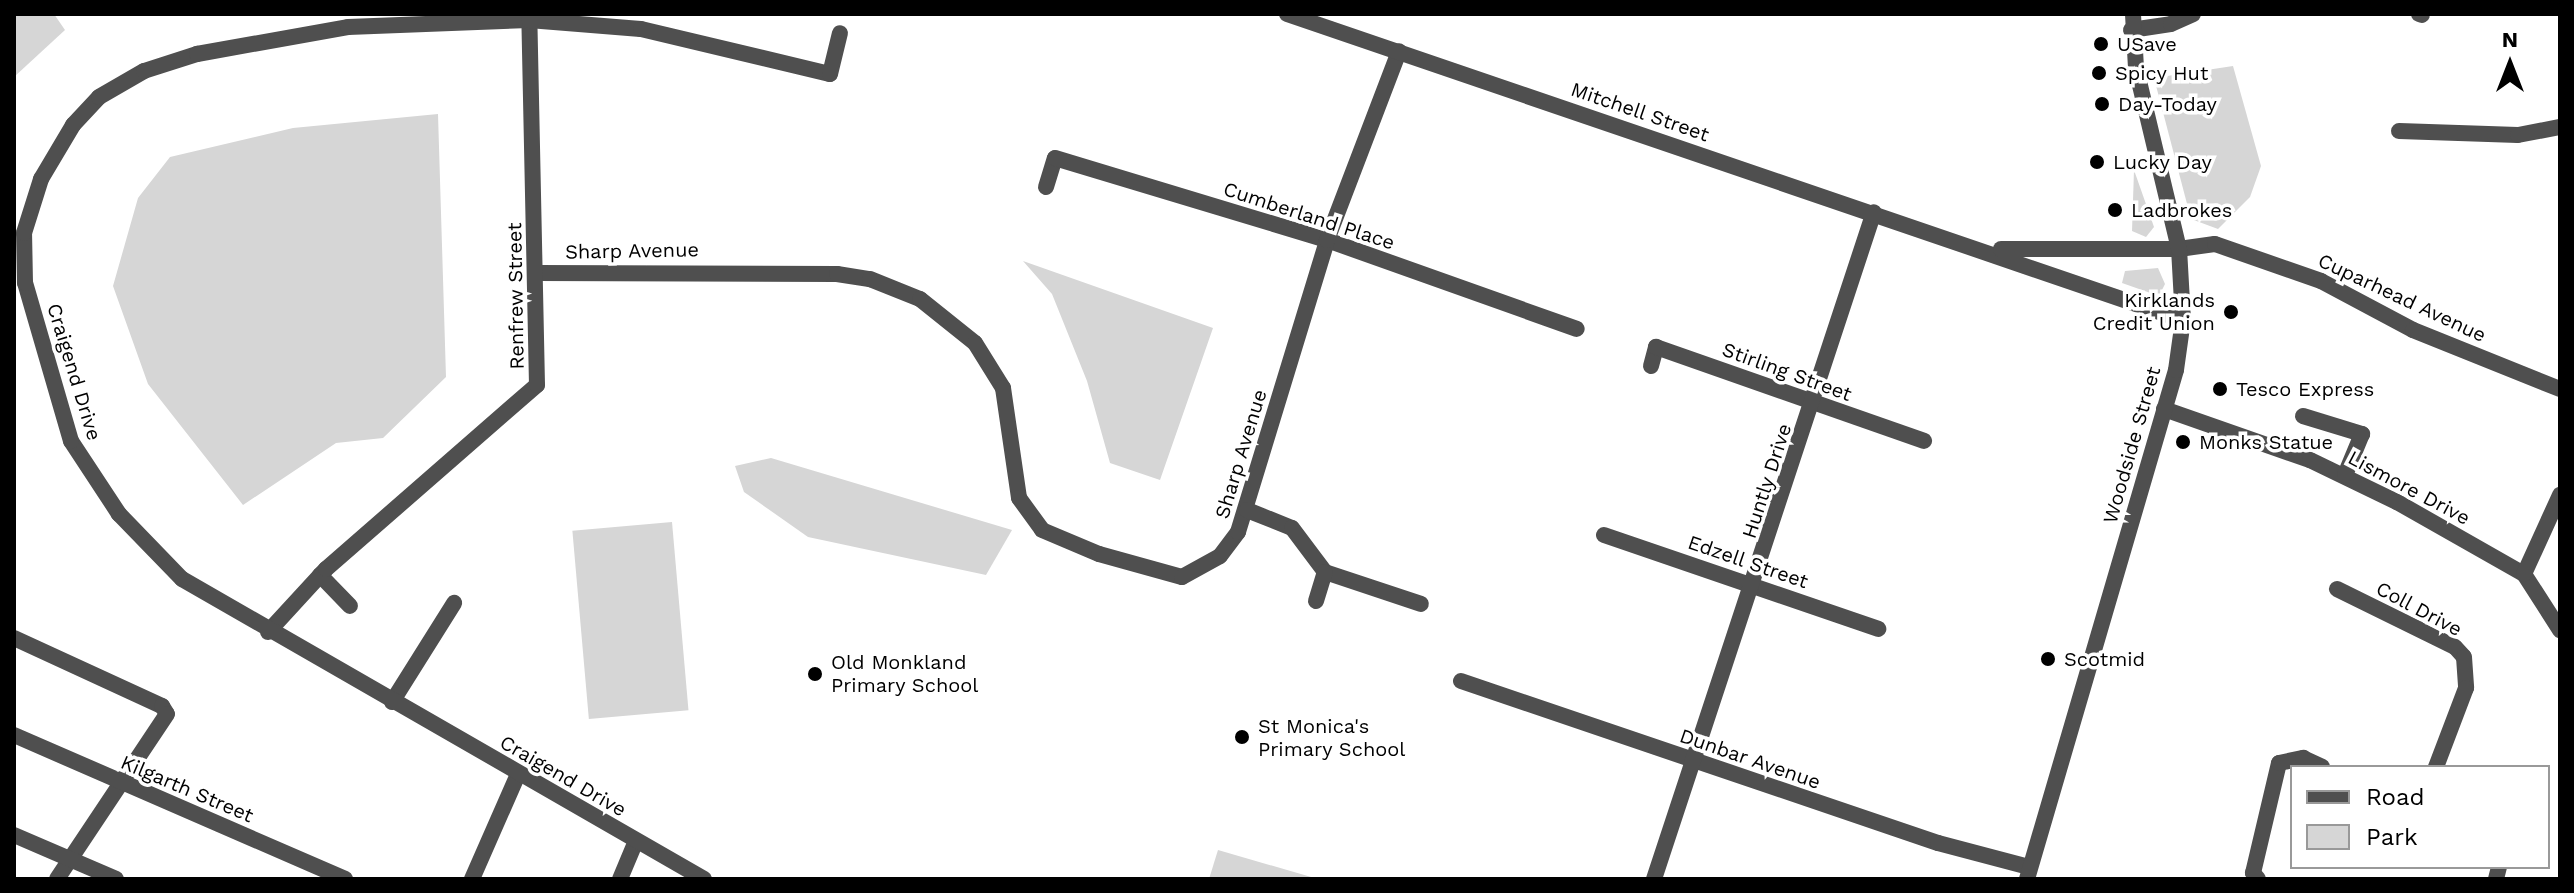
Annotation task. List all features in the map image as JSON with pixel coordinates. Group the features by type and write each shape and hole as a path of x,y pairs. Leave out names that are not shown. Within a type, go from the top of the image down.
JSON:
{"street":[{"name":"Mitchell Street","path":"1287,14 1980,247 2183,320"},
{"path":"2132,22 2171,24 2193,14"},
{"name":"Craigend Drive","path":"704,879 268,632 182,579 94,482 71,441 20,284 24,233 41,179 73,125 99,97 144,71 197,54 348,27 529,17 641,29 830,74 840,33"},
{"name":"Renfrew Street","path":"268,632 320,575 537,385 537,273 529,17"},
{"name":"Woodside Street","path":"2028,873 2164,409 2183,320 2179,249 2132,22"},
{"name":"Sharp Avenue","path":"537,273 688,270 870,279 942,312 987,359 1009,411 1019,498 1042,530 1099,554 1182,577 1220,556 1247,510 1327,240 1399,51"},
{"path":"2399,131 2518,135 2560,127"},
{"name":"Cumberland Place","path":"1046,187 1055,158 1327,240 1577,329"},
{"name":"Huntly Drive","path":"1654,879 1874,212"},
{"name":"Cuparhead Avenue","path":"2179,249 2215,244 2321,281 2413,330 2560,389"},
{"name":"Mitchell Street","path":"1980,247 2179,249"},
{"name":"Stirling Street","path":"1651,366 1656,347 1924,441"},
{"name":"Lismore Drive","path":"2164,409 2345,475 2524,574 2560,630"},
{"path":"2303,416 2362,434 2345,475"},
{"path":"2524,574 2560,495"},
{"path":"1247,510 1292,528 1325,572 1421,604"},
{"name":"Edzell Street","path":"1604,535 1754,583 1878,629"},
{"path":"1316,601 1325,572"},
{"path":"320,575 350,606"},
{"name":"Coll Drive","path":"2337,589 2455,647 2464,657 2466,688 2437,765"},
{"path":"392,702 454,603"},
{"path":"14,638 162,706 167,714 73,860 57,879"},
{"name":"Dunbar Avenue","path":"1461,681 2028,873"},
{"name":"Kilgarth Street","path":"14,735 345,879"},
{"path":"2258,879 2253,873 2279,763 2303,758 2318,765"},
{"path":"472,879 518,774"},
{"path":"14,835 116,879"},
{"path":"620,879 636,841"}],"green space":[{"path":"14,14 54,14 65,30 14,77"},
{"path":"2233,66 2261,166 2250,197 2218,229 2191,219 2154,78"},
{"path":"438,114 446,377 383,438 336,443 243,505 148,384 113,286 138,198 170,157 293,128"},
{"path":"2134,170 2154,227 2146,237 2132,231"},
{"path":"1023,261 1213,328 1160,480 1110,463 1087,381 1052,294"},
{"path":"2158,268 2165,284 2159,296 2122,283 2125,271"},
{"path":"771,458 1012,530 986,575 808,537 744,492 735,466"},
{"path":"672,522 688,710 589,719 572,531"},
{"path":"1218,850 1318,879 1209,879"}],"place":[{"name":"USave","path":"2101,44"},
{"name":"Spicy Hut","path":"2099,73"},
{"name":"Day-Today","path":"2102,104"},
{"name":"Lucky Day","path":"2097,162"},
{"name":"Ladbrokes","path":"2115,210"},
{"name":"Kirklands Credit Union","path":"2231,312"},
{"name":"Tesco Express","path":"2220,389"},
{"name":"Monks Statue","path":"2183,442"},
{"name":"Scotmid","path":"2048,659"},
{"name":"Old Monkland Primary School","path":"815,674"},
{"name":"St Monica's Primary School","path":"1242,737"}]}
